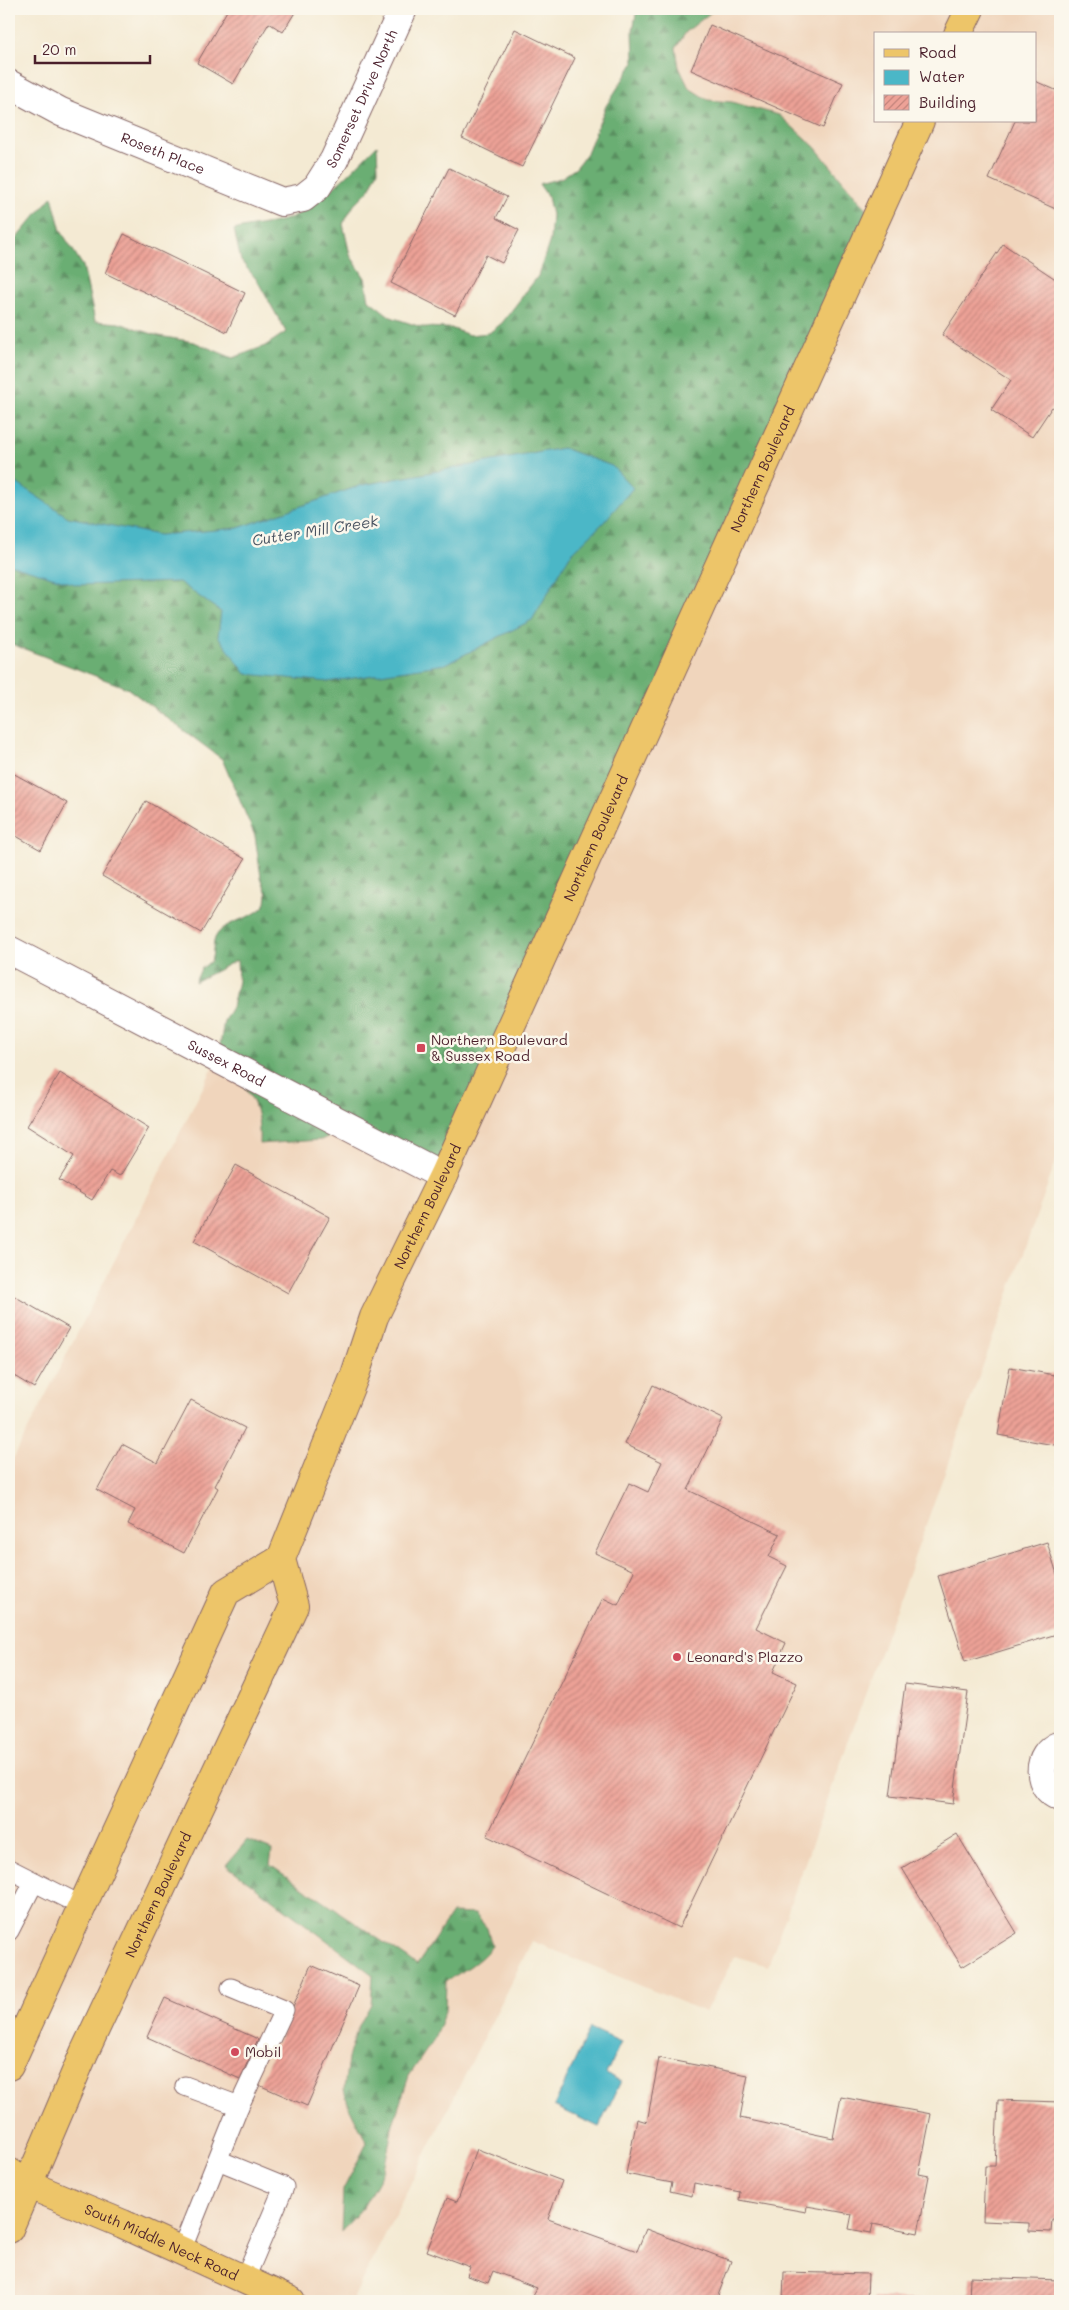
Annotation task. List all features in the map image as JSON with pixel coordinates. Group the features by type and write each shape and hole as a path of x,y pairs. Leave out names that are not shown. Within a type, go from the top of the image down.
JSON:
{"main road":[{"path":"959,32 970,9"},
{"name":"Northern Boulevard","path":"9,2229 19,2178 84,2053 294,1606 281,1559 355,1375 374,1316 443,1176 920,122"},
{"path":"12,2049 82,1906 226,1592 281,1559"},
{"name":"South Middle Neck Road","path":"19,2178 291,2301"}],"street":[{"name":"Somerset Drive North","path":"317,187 334,160 403,9"},
{"name":"Roseth Place","path":"9,84 61,112 282,202 303,198 317,187"},
{"name":"Sussex Road","path":"9,950 443,1176"},
{"path":"1060,1745 1045,1756 1041,1773 1048,1789 1060,1797"}],"lane":[{"path":"9,1869 82,1906"},
{"path":"9,1931 34,1882"},
{"path":"181,2252 238,2106 284,2010 231,1988"},
{"path":"185,2086 238,2106"},
{"path":"218,2160 284,2187 244,2281"}],"shaded area":[{"path":"663,9 1060,9 1060,1150 768,1966 735,1956 705,2012 532,1941 352,2301 9,2301 9,1467 218,1058 618,107"}],"green space":[{"path":"637,9 715,9 686,32 676,48 679,67 689,88 708,100 732,102 779,115 815,147 872,216 443,1176 338,1132 321,1140 259,1144 258,1116 255,1105 237,1078 218,1058 224,1021 232,1007 238,981 237,960 195,982 201,969 211,961 214,941 220,931 255,913 266,903 267,894 261,877 255,836 222,759 127,688 9,643 9,247 52,196 61,231 83,266 95,321 119,323 159,336 194,342 233,358 265,346 286,332 257,280 241,261 234,230 278,222 308,208 334,188 377,145 378,170 369,190 354,205 343,224 350,255 365,278 369,300 391,317 421,327 451,328 469,335 489,333 502,323 538,276 550,240 552,215 548,197 539,184 561,178 576,168 587,153 606,106 634,62 633,30"},
{"path":"247,1840 272,1850 270,1865 417,1965 452,1913 475,1914 487,1928 492,1946 477,1961 446,1981 445,2011 434,2039 409,2076 393,2124 384,2170 363,2207 341,2232 343,2190 367,2143 349,2107 344,2090 348,2058 357,2029 371,2004 373,1975 226,1865"}],"water":[{"name":"Cutter Mill Creek","path":"563,448 612,466 633,488 603,523 570,555 532,620 446,664 328,682 246,674 218,636 221,612 179,582 78,585 9,564 9,478 68,517 159,535 238,528 362,485"},
{"path":"590,2028 621,2042 606,2074 621,2081 599,2127 554,2106"}],"building":[{"path":"228,9 297,9 283,32 269,23 233,84 197,63"},
{"path":"710,25 843,83 823,128 691,70"},
{"path":"515,29 575,58 522,167 462,138"},
{"path":"1036,81 1060,92 1060,211 989,179 1015,122 1036,122"},
{"path":"449,168 507,197 496,218 519,230 502,263 486,255 455,315 391,283"},
{"path":"124,234 245,293 227,332 105,273"},
{"path":"1003,244 1060,282 1060,412 1052,407 1032,437 991,410 1011,380 942,335"},
{"path":"9,771 67,803 41,850 9,832"},
{"path":"146,801 245,859 201,933 102,876"},
{"path":"60,1073 149,1128 120,1176 110,1171 92,1200 59,1180 74,1156 27,1126"},
{"path":"236,1165 330,1217 288,1293 194,1241"},
{"path":"9,1293 69,1328 34,1388 9,1373"},
{"path":"1010,1367 1060,1376 1060,1446 998,1435"},
{"name":"Leonard's Plazzo","path":"653,1385 723,1419 688,1490 780,1534 769,1557 787,1566 756,1628 786,1643 773,1672 797,1683 679,1928 487,1836 603,1598 618,1605 634,1571 595,1553 629,1483 648,1492 662,1462 625,1444"},
{"path":"191,1400 245,1428 215,1486 218,1488 184,1553 128,1524 135,1510 97,1490 122,1444 158,1463"},
{"path":"1047,1542 1060,1584 1060,1633 965,1662 938,1576"},
{"path":"905,1684 968,1692 953,1804 890,1796"},
{"path":"957,1834 1017,1933 962,1967 902,1868"},
{"path":"311,1965 359,1986 307,2106 259,2085"},
{"path":"165,1998 258,2039 240,2079 147,2037"},
{"path":"659,2058 748,2075 740,2118 833,2138 841,2097 931,2114 919,2174 929,2176 918,2233 873,2224 871,2233 849,2229 852,2214 807,2206 806,2212 739,2200 740,2192 694,2183 692,2196 670,2191 672,2183 626,2174 637,2119 647,2122"},
{"path":"998,2100 1060,2102 1060,2219 1052,2219 1051,2232 1029,2231 1029,2223 983,2221 985,2166 995,2166"},
{"path":"477,2149 562,2181 548,2219 637,2251 646,2229 731,2261 716,2301 551,2301 533,2295 537,2288 493,2271 488,2283 467,2276 470,2267 427,2251 447,2198 457,2202"},
{"path":"784,2272 868,2274 867,2301 783,2301"},
{"path":"970,2277 1060,2280 1060,2301 969,2301"},
{"path":"874,2298 933,2300 933,2301 873,2301"}],"place":[{"name":"Northern Boulevard & Sussex Road","path":"421,1048"},
{"name":"Leonard's Plazzo","path":"677,1657"},
{"name":"Mobil","path":"235,2052"}]}
